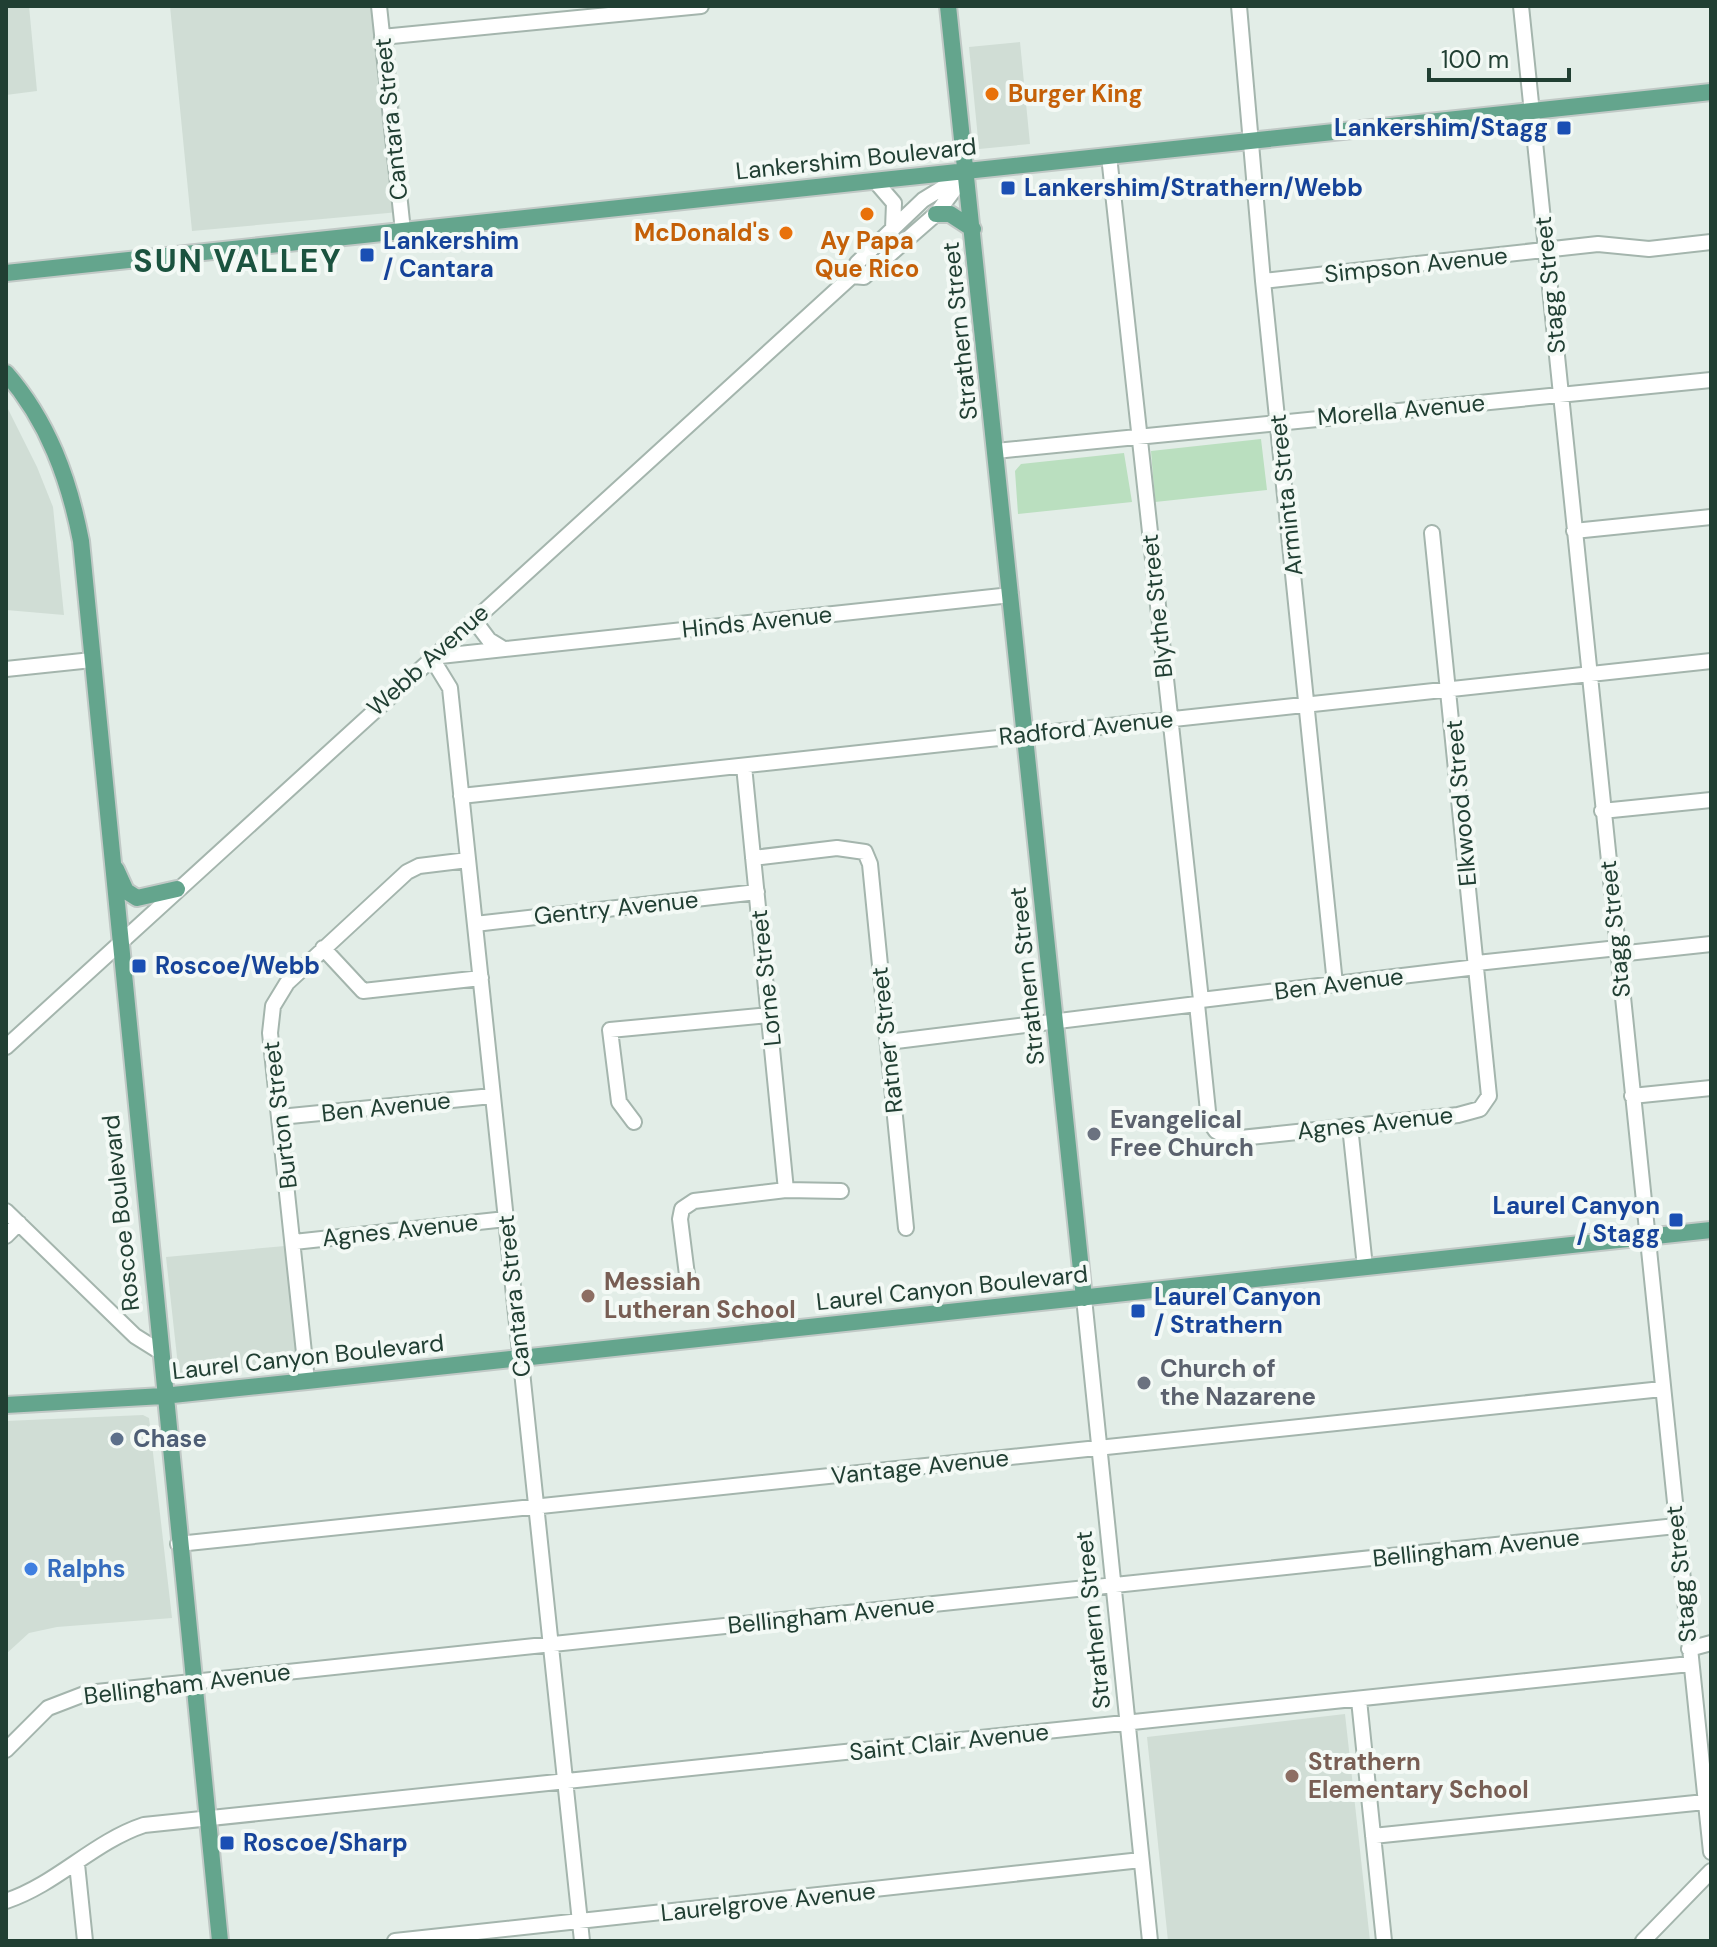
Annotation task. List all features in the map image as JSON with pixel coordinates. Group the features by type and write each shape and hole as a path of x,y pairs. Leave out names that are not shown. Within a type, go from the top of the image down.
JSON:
{"main road":[{"name":"Strathern Street","path":"948,6 1084,1298"},
{"name":"Lankershim Boulevard","path":"6,273 1711,92"},
{"path":"936,214 952,214 973,229"},
{"name":"Roscoe Boulevard","path":"6,373 45,430 68,482 81,541 163,1396 220,1941"},
{"path":"111,858 131,896 144,898 177,889"},
{"name":"Laurel Canyon Boulevard","path":"6,1405 163,1396 1711,1230"}],"street":[{"name":"Cantara Street","path":"379,6 403,231"},
{"path":"382,37 701,6"},
{"name":"Arminta Street","path":"1239,6 1263,281 1335,984"},
{"name":"Stagg Street","path":"1521,6 1711,1852"},
{"name":"Blythe Street","path":"1109,156 1209,1121 1216,1131 1231,1139"},
{"name":"Webb Avenue","path":"852,276 864,277 936,214 967,173"},
{"name":"Webb Avenue","path":"6,1047 852,276 857,263 923,200 967,173"},
{"path":"875,181 894,203 893,229"},
{"name":"Simpson Avenue","path":"1263,281 1598,244 1649,249 1711,242"},
{"name":"Morella Avenue","path":"996,451 1711,380"},
{"path":"1574,531 1711,517"},
{"name":"Elkwood Street","path":"1432,533 1488,1074"},
{"name":"Hinds Avenue","path":"431,657 1011,595"},
{"path":"474,620 489,640 503,649"},
{"name":"Cantara Street","path":"431,657 450,688 582,1941"},
{"path":"6,669 92,660"},
{"name":"Radford Avenue","path":"461,796 1711,661"},
{"name":"Lorne Street","path":"744,766 786,1190"},
{"path":"1602,811 1711,800"},
{"name":"Ratner Street","path":"753,858 837,848 865,852 870,864 906,1228"},
{"name":"Burton Street","path":"307,1381 270,1033 273,1006 287,983 407,872 419,866 468,860"},
{"name":"Gentry Avenue","path":"475,924 757,892"},
{"name":"Ben Avenue","path":"888,1042 1477,965 1711,944"},
{"path":"323,948 363,991 481,978"},
{"path":"634,1122 619,1102 610,1030 770,1015"},
{"name":"Agnes Avenue","path":"1231,1139 1474,1112 1486,1104 1489,1096 1488,1074"},
{"path":"1632,1096 1711,1088"},
{"name":"Ben Avenue","path":"280,1117 492,1096"},
{"path":"1350,1126 1365,1267"},
{"path":"687,1275 680,1219 682,1209 694,1201 786,1190 841,1191"},
{"path":"6,1211 135,1336 159,1351"},
{"name":"Agnes Avenue","path":"294,1242 506,1219"},
{"path":"6,1236 19,1223"},
{"name":"Strathern Street","path":"1084,1298 1150,1941"},
{"name":"Vantage Avenue","path":"178,1544 1662,1389"},
{"name":"Bellingham Avenue","path":"6,1750 38,1716 62,1701 87,1693 1676,1526"},
{"name":"Saint Clair Avenue","path":"6,1901 40,1888 126,1831 144,1825 1359,1700 1690,1657 1711,1643"},
{"path":"1359,1700 1384,1941"},
{"path":"1373,1836 1705,1802"},
{"name":"Laurelgrove Avenue","path":"395,1941 1141,1860"},
{"path":"77,1864 85,1941"},
{"path":"1643,1941 1711,1871"}],"shaded area":[{"path":"6,6 29,6 37,91 6,95"},
{"path":"170,6 386,6 388,25 393,32 410,211 192,231"},
{"path":"1020,42 1030,144 979,149 969,47"},
{"path":"6,405 53,507 64,615 6,610"},
{"path":"285,1246 297,1363 179,1375 166,1257"},
{"path":"143,1415 149,1418 172,1618 57,1627 29,1633 6,1654 6,1421"},
{"path":"1345,1714 1370,1941 1168,1941 1147,1737"}],"green space":[{"path":"1261,439 1267,490 1155,502 1151,451"},
{"path":"1124,453 1132,502 1018,514 1015,471 1021,464"}],"place":[{"name":"Burger King","path":"992,94"},
{"name":"Lankershim/Stagg","path":"1564,128"},
{"name":"Lankershim/Strathern/Webb","path":"1008,188"},
{"name":"Ay Papa Que Rico","path":"867,214"},
{"name":"McDonald's","path":"786,233"},
{"name":"Lankershim / Cantara","path":"367,255"},
{"name":"Roscoe/Webb","path":"139,966"},
{"name":"Evangelical Free Church","path":"1094,1134"},
{"name":"Laurel Canyon / Stagg","path":"1676,1220"},
{"name":"Messiah Lutheran School","path":"588,1296"},
{"name":"Laurel Canyon / Strathern","path":"1138,1311"},
{"name":"Church of the Nazarene","path":"1144,1383"},
{"name":"Chase","path":"117,1439"},
{"name":"Ralphs","path":"31,1569"},
{"name":"Strathern Elementary School","path":"1292,1776"},
{"name":"Roscoe/Sharp","path":"227,1843"}],"district":[{"name":"SUN VALLEY","path":"238,261"}]}
